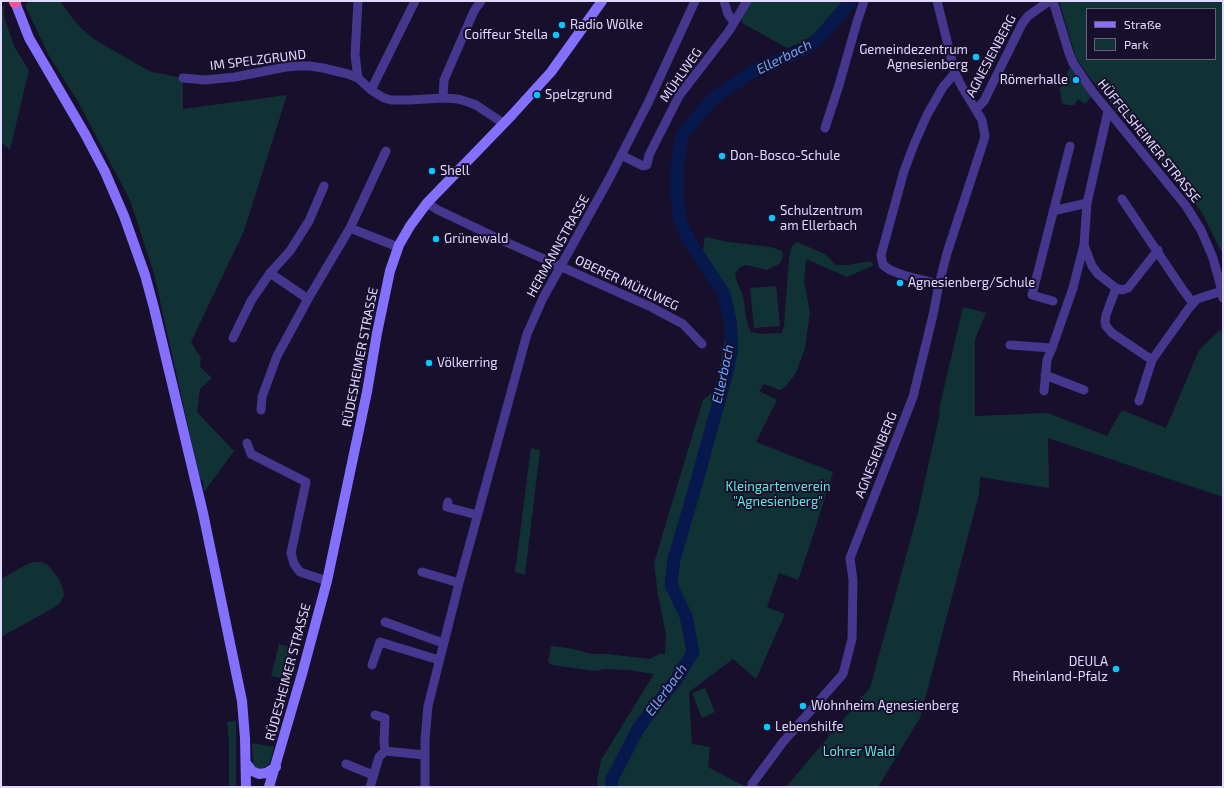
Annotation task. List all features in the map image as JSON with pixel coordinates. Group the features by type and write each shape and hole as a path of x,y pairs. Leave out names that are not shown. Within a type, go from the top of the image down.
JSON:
{"street":[{"path":"15,1 29,38 85,134 105,172 124,216 145,275 200,503 242,701 246,787"},
{"path":"358,1 355,55 358,78"},
{"path":"371,90 416,1"},
{"path":"443,98 444,80 474,11 481,1"},
{"name":"RÜDESHEIMER STRASSE","path":"270,786 327,580 367,392 387,285 398,247 410,226 427,203 551,72 602,1"},
{"name":"HERMANNSTRASSE","path":"425,787 428,706 477,515 528,334 543,298 609,179 648,103 695,1"},
{"path":"724,1 728,14 734,22"},
{"name":"MÜHLWEG","path":"621,155 643,166 647,165 649,155 679,96 734,22 747,1"},
{"path":"825,128 839,85 856,22 864,1"},
{"name":"AGNESIENBERG","path":"752,784 783,742 844,674 852,639 853,580 850,558 914,397 947,252 983,143 984,128 982,120 955,74 937,1"},
{"name":"AGNESIENBERG","path":"976,109 984,101 1022,24 1028,16 1049,1"},
{"name":"HÜFFELSHEIMER STRASSE","path":"1053,1 1073,63 1092,92 1166,180 1194,218 1207,242 1223,295"},
{"name":"IM SPELZGRUND","path":"183,78 205,80 230,78 286,67 310,66 338,71 358,78 380,97 391,100 443,98 458,99 468,102 485,111 503,124"},
{"path":"939,284 903,275 890,270 883,265 881,255 904,171 915,142 927,115 943,87 955,74"},
{"path":"1044,391 1047,360 1073,288 1084,245 1087,203 1108,111"},
{"path":"1053,301 1032,295 1070,146"},
{"path":"262,410 262,397 277,356 308,298 350,228 386,151"},
{"path":"233,338 250,301 270,273 290,252 309,221 324,186"},
{"path":"1122,198 1158,250 1183,290 1193,302"},
{"name":"OBERER MÜHLWEG","path":"427,203 438,210 651,307 687,328 702,344"},
{"path":"1053,210 1087,203"},
{"path":"350,228 398,247"},
{"path":"1084,245 1094,270 1116,288 1122,290 1128,288 1158,250"},
{"path":"270,273 308,298"},
{"path":"1116,288 1106,315 1106,326 1118,337 1152,360"},
{"path":"1139,401 1152,360 1193,302 1203,297 1223,295"},
{"path":"1010,344 1052,348"},
{"path":"1045,375 1084,390"},
{"path":"247,443 251,454 306,482 291,553 294,564 300,572 327,580"},
{"path":"448,502 447,507 477,515"},
{"path":"422,572 459,583"},
{"path":"385,622 443,643"},
{"path":"372,665 380,642 439,660"},
{"path":"370,787 380,757 384,751 385,718 375,715"},
{"path":"384,751 425,755"},
{"path":"246,763 252,771 259,774 266,773 276,767"},
{"path":"346,764 373,775"}],"green space":[{"path":"31,1 60,1 73,19 94,39 152,72 183,78 183,109 287,95 244,231 191,342 201,358 200,367 212,378 200,389 197,412 234,451 204,492 203,480 200,480 154,274 130,200 77,100 49,56 25,5"},
{"path":"750,1 845,1 842,6 808,40 787,48 742,23 741,16"},
{"path":"1059,1 1223,1 1223,255 1201,211 1090,78 1076,58"},
{"path":"1,5 4,7 4,17 15,48 29,70 10,150 1,142"},
{"path":"1070,67 1091,97 1085,104 1078,99 1074,105 1062,103 1060,89"},
{"name":"Kleingartenverein \"Agnesienberg\"","path":"705,237 729,242 771,247 782,251 783,257 779,264 767,270 746,265 739,268 735,274 743,295 747,323 751,332 762,334 782,333 784,326 789,258 792,246 797,242 825,254 836,265 848,265 870,261 874,265 847,277 806,259 804,282 810,312 805,348 796,373 785,387 780,390 764,384 759,391 777,400 756,442 833,472 798,580 779,573 767,607 785,614 756,679 733,659 689,692 692,744 710,747 708,767 746,787 598,787 597,781 601,760 654,674 628,670 604,669 596,671 552,665 548,662 551,646 569,648 592,654 607,654 650,659 659,654 665,654 666,635 658,595 654,563 703,400 716,389 726,331 721,297 717,286 700,267"},
{"path":"776,286 780,326 754,328 750,288"},
{"name":"Lohrer Wald","path":"963,307 986,313 975,339 975,416 1048,413 1107,436 1122,410 1166,428 1199,350 1221,329 1223,343 1223,497 1048,438 1049,488 980,477 979,494 920,718 878,787 786,787 870,688 917,516 939,417 940,405"},
{"path":"531,448 540,450 525,575 515,572"},
{"path":"34,562 47,564 59,579 64,595 60,603 55,607 1,637 1,579 27,564"},
{"path":"279,644 294,648 286,679 271,676"},
{"path":"705,688 715,712 702,718 692,693"},
{"path":"236,721 236,787 229,787 229,741 227,722"},
{"path":"252,743 274,747 270,763 262,769 257,769 253,765"}],"waterway":[{"name":"Ellerbach","path":"612,787 611,781 639,727 676,680 693,652 686,616 671,585 674,559 728,368 732,346 730,320 724,294 692,245 680,221 677,196 677,167 682,136 715,97 755,70 805,49 820,37 851,1"}],"place":[{"name":"Radio Wölke","path":"562,25"},
{"name":"Coiffeur Stella","path":"556,35"},
{"name":"Gemeindezentrum Agnesienberg","path":"976,57"},
{"name":"Römerhalle","path":"1076,80"},
{"name":"Spelzgrund","path":"537,95"},
{"name":"Don-Bosco-Schule","path":"722,156"},
{"name":"Shell","path":"432,171"},
{"name":"Schulzentrum am Ellerbach","path":"772,218"},
{"name":"Grünewald","path":"436,239"},
{"name":"Agnesienberg/Schule","path":"900,283"},
{"name":"Völkerring","path":"429,363"},
{"name":"DEULA Rheinland-Pfalz","path":"1116,669"},
{"name":"Wohnheim Agnesienberg","path":"803,706"},
{"name":"Lebenshilfe","path":"767,727"}]}
